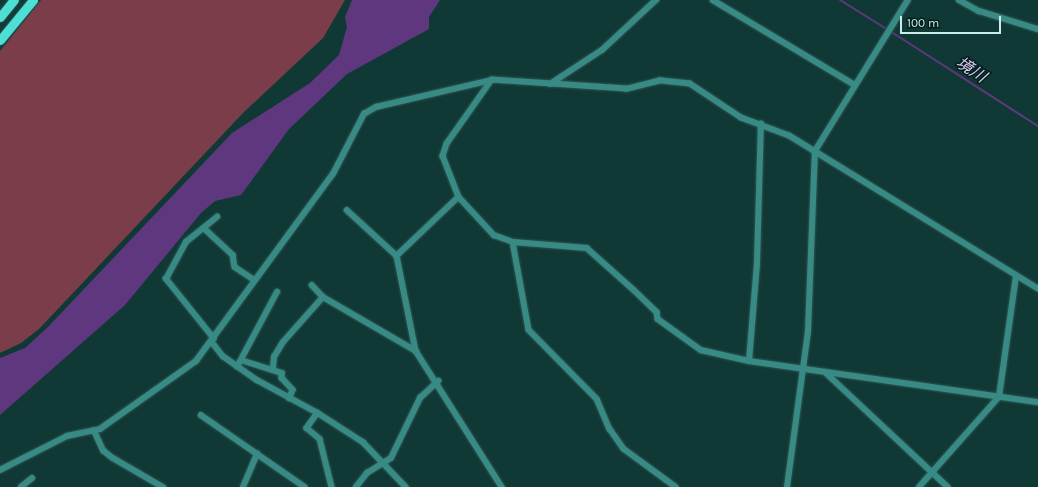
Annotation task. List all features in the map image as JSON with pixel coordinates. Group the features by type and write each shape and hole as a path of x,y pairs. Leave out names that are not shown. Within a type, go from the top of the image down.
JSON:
{"main road":[{"path":"0,17 14,0"},
{"path":"0,40 33,0"}],"street":[{"path":"550,84 602,50 656,0"},
{"path":"713,0 855,85"},
{"path":"787,487 804,368 815,151 908,0"},
{"path":"960,0 980,11 1038,29"},
{"path":"492,80 447,144 443,156 459,197 494,235 513,242 587,248 640,295 656,312 658,319 701,350 749,360 825,372 1038,402"},
{"path":"0,470 67,436 94,430 196,361 213,340 254,280 333,174 364,114 376,107 492,80 627,89 660,81 690,84 741,118 761,124 815,151 1038,289"},
{"path":"749,360 757,263 761,124"},
{"path":"397,256 459,197"},
{"path":"348,210 397,256 416,351"},
{"path":"217,217 186,242 166,279 213,340 237,367 318,413 363,442 406,487"},
{"path":"204,228 233,255 235,267 254,280"},
{"path":"513,242 529,330 597,399 610,430 624,448 676,487"},
{"path":"919,487 999,397 1016,276"},
{"path":"312,285 323,297 416,351 438,381 502,487"},
{"path":"237,367 277,292"},
{"path":"273,368 274,357 283,342 323,297"},
{"path":"241,360 273,368 282,373 282,378 293,390 290,398"},
{"path":"825,372 948,487"},
{"path":"356,487 368,473 386,465 420,398 438,381"},
{"path":"318,413 307,428 320,439 332,487"},
{"path":"201,415 305,487"},
{"path":"94,430 104,451 113,458 162,487"},
{"path":"243,487 257,454"},
{"path":"21,487 32,478"}],"shaded area":[{"path":"41,0 345,0 323,38 243,113 39,329 21,343 0,353 0,51"},
{"path":"352,0 440,0 429,17 429,29 347,74 289,129 241,195 215,201 201,213 125,305 0,415 0,358 25,348 47,328 232,133 310,83 339,55 347,27 345,17"}],"waterway":[{"name":"境川","path":"840,0 885,28"},
{"name":"境川","path":"893,33 1038,126"}]}
